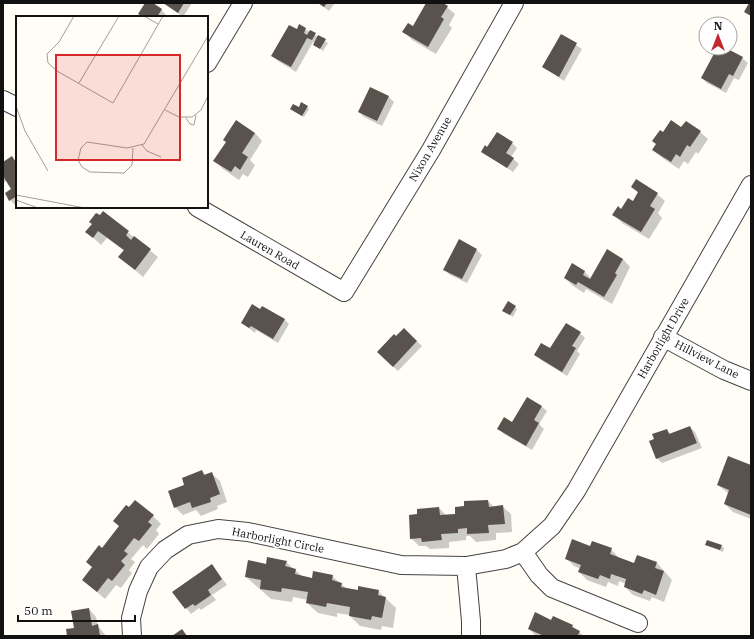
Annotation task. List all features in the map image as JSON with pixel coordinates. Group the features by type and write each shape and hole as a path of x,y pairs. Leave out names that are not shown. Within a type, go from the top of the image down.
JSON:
{"street":[{"path":"208,61 243,3"},
{"name":"Nixon Avenue","path":"344,292 431,150 514,3"},
{"path":"3,100 16,106"},
{"name":"Harborlight Drive","path":"576,491 751,185"},
{"name":"Lauren Road","path":"199,208 344,292"},
{"name":"Hillview Lane","path":"663,337 724,370 751,381"},
{"name":"Harborlight Circle","path":"132,636 131,618 138,591 149,567 165,550 188,535 218,529 248,532 402,565 466,566 506,559 523,552 552,526 576,491"},
{"path":"523,552 539,575 552,588 638,623"},
{"path":"466,566 472,621 471,636"}],"building":[{"path":"145,3 153,3 162,9 158,16 142,16 138,14"},
{"path":"163,3 184,3 178,13"},
{"path":"318,3 327,3 324,7"},
{"path":"426,3 443,3 448,6 441,17 444,19 428,47 402,32 408,23 413,26"},
{"path":"749,3 751,3 751,16 744,12"},
{"path":"299,24 306,28 304,33 307,35 310,30 316,33 312,40 307,38 291,67 271,56 289,25 297,29"},
{"path":"561,34 577,43 559,77 542,67"},
{"path":"318,35 326,39 320,49 313,45"},
{"path":"738,54 743,57 733,76 729,74 721,89 701,78 713,56 738,56"},
{"path":"370,87 389,96 377,121 358,112"},
{"path":"301,102 308,106 302,116 290,109 293,104 299,107"},
{"path":"236,120 255,133 242,153 248,157 240,170 235,166 231,172 213,161 226,142 223,140"},
{"path":"671,120 681,127 686,121 701,131 690,147 687,145 680,157 676,154 671,162 652,150 656,144 652,141 660,130 663,132"},
{"path":"497,132 513,142 506,153 514,158 507,168 481,152 485,145 487,147"},
{"path":"12,156 16,162 16,197 9,201 5,193 11,189 3,176 3,162"},
{"path":"636,179 658,193 650,206 655,209 641,232 612,215 618,206 621,209 628,198 633,201 638,192 631,187"},
{"path":"103,211 129,231 126,235 131,240 134,236 151,249 135,270 118,257 124,250 98,231 93,238 85,232 92,224 89,222 96,213 100,215"},
{"path":"459,239 477,249 462,279 443,270"},
{"path":"607,249 623,259 615,273 617,275 604,297 578,282 576,285 564,278 572,263 585,271 583,275 590,279"},
{"path":"508,301 516,306 510,315 502,311"},
{"path":"252,304 260,309 262,306 285,319 273,339 251,326 249,328 241,323"},
{"path":"566,323 581,332 572,346 576,348 562,372 534,355 541,343 550,348"},
{"path":"404,328 417,341 393,367 377,352 394,334 396,336"},
{"path":"527,397 542,406 534,420 539,423 526,446 497,429 504,417 512,422"},
{"path":"690,426 697,443 656,459 649,441 654,439 652,434 667,429 669,434"},
{"path":"728,456 751,465 751,515 724,504 729,490 717,485"},
{"path":"202,470 204,475 212,472 220,494 210,498 211,502 192,508 190,502 174,508 168,491 184,485 182,478"},
{"path":"135,500 154,515 148,522 152,525 139,541 134,538 124,551 128,554 121,561 125,565 112,581 108,578 97,592 82,580 92,567 86,562 99,545 102,548 119,526 113,521 126,505 129,507"},
{"path":"488,500 489,507 503,505 505,524 488,525 489,533 467,534 467,528 458,529 458,533 441,534 442,540 422,542 421,538 410,539 409,515 417,514 417,509 439,507 440,515 455,514 455,507 464,506 464,501"},
{"path":"572,539 590,546 592,541 612,548 610,554 634,563 637,555 657,562 655,568 664,571 656,595 644,590 642,594 624,587 626,579 611,574 610,579 600,575 598,579 578,572 581,565 565,559"},
{"path":"707,540 722,545 720,550 705,545"},
{"path":"267,557 287,561 285,566 296,569 295,574 312,578 313,571 333,575 332,580 342,583 341,587 358,590 358,586 379,590 378,595 386,597 382,618 372,616 371,620 349,616 350,607 327,603 326,607 306,603 308,592 282,588 281,592 260,589 261,580 245,577 248,560 266,564"},
{"path":"212,564 222,579 208,590 211,595 195,606 193,604 185,609 172,592"},
{"path":"89,608 92,626 98,624 100,636 67,636 66,629 74,628 71,611"},
{"path":"535,612 551,620 553,616 573,625 572,627 580,631 578,635 581,636 544,636 528,629"},
{"path":"182,629 187,636 172,636"}]}
